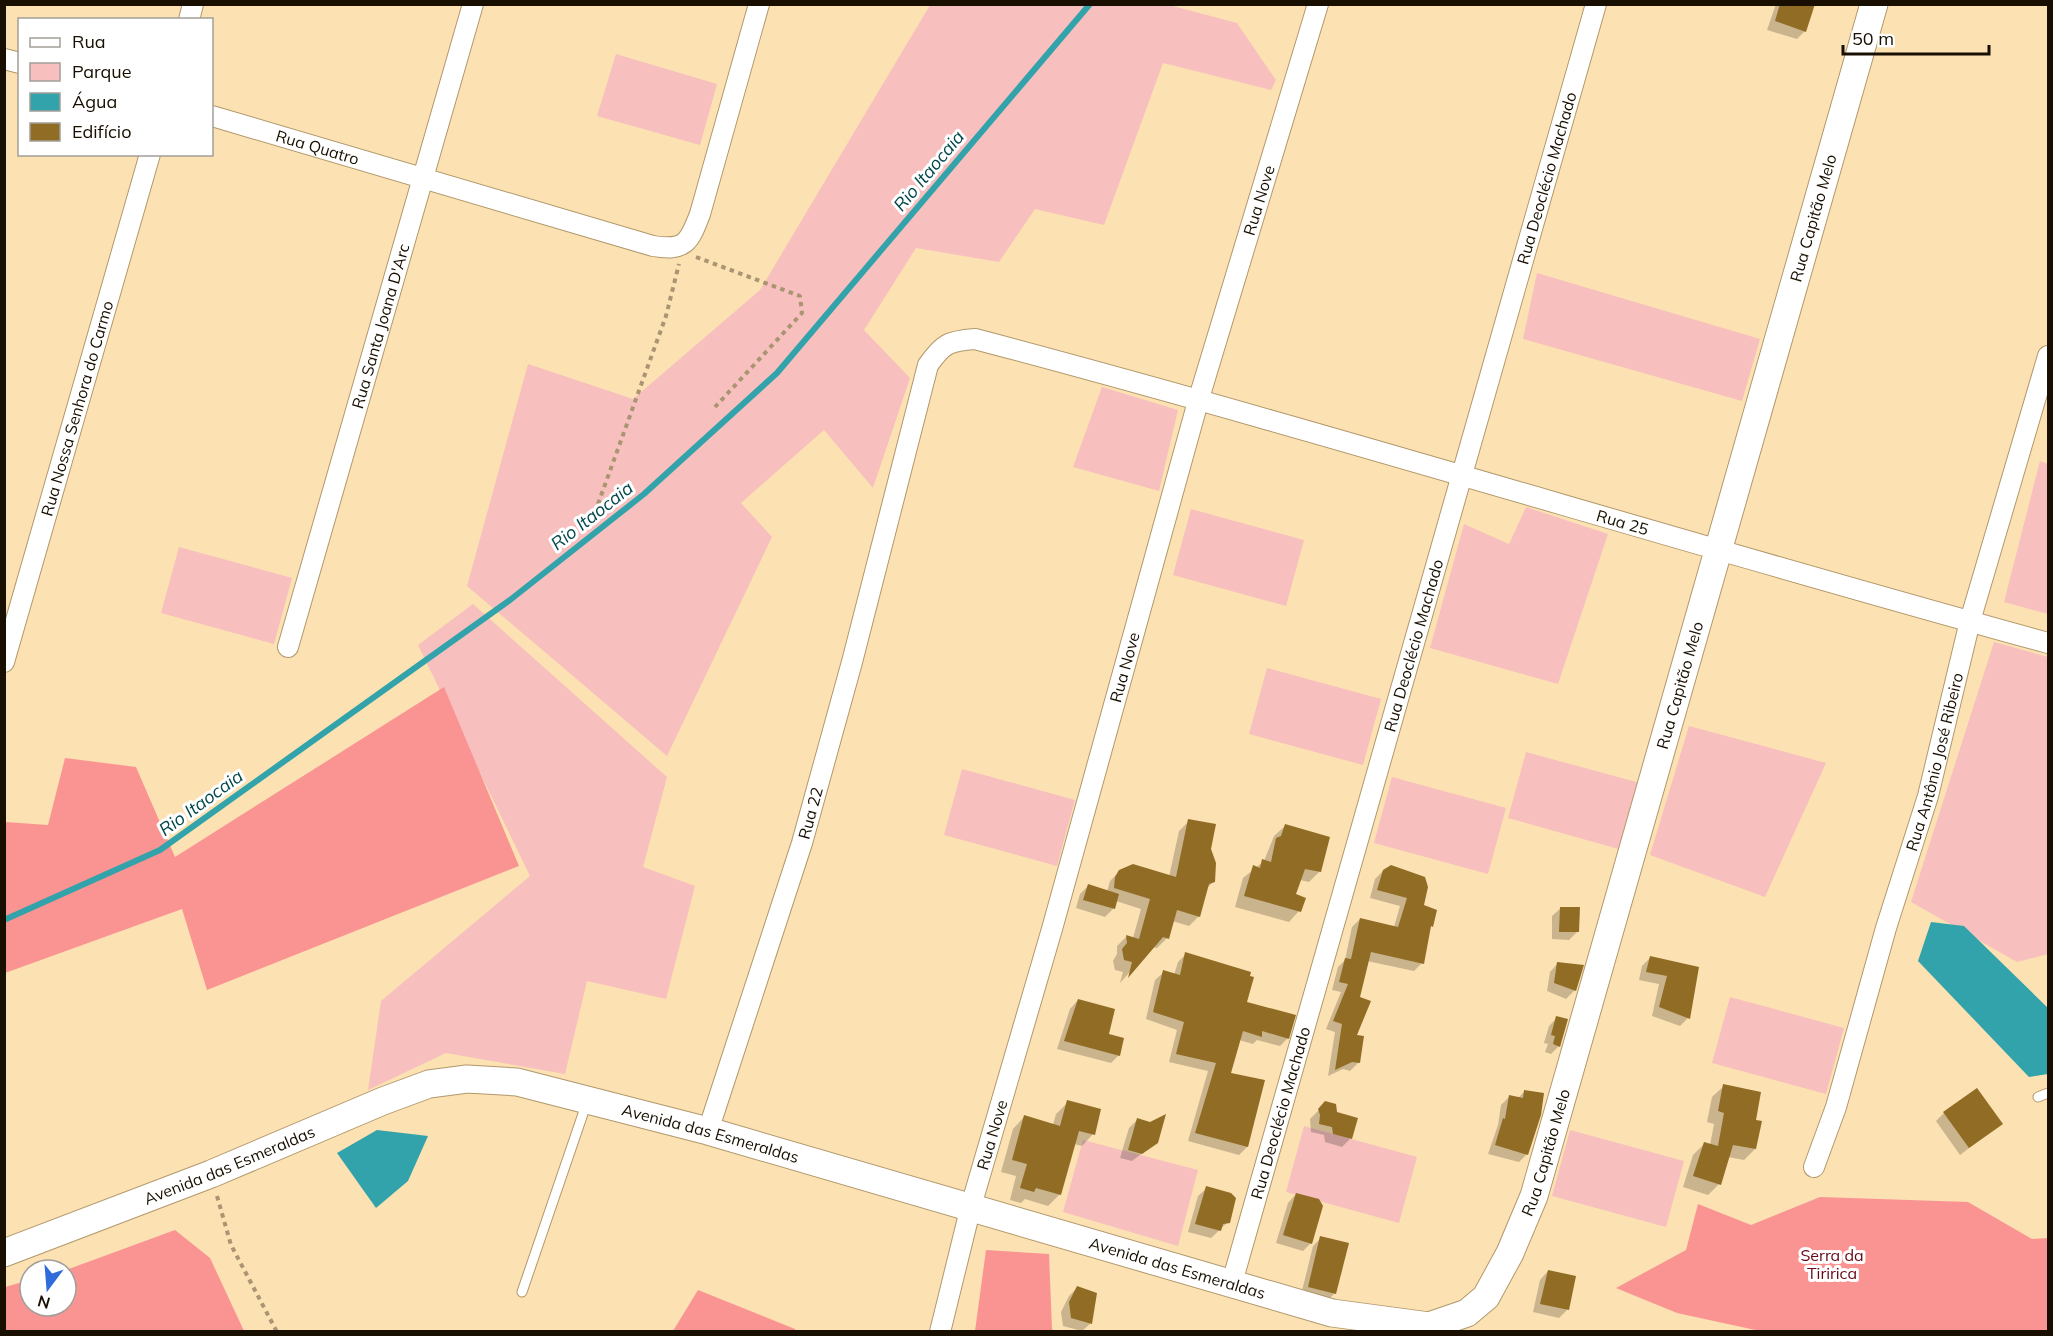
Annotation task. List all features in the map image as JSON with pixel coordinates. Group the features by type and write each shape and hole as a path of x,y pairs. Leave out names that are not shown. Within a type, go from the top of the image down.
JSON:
{"main road":[{"name":"Rua Capitão Melo","path":"1438,1329 1467,1313 1486,1297 1510,1253 1534,1196 1874,4"},
{"name":"Avenida das Esmeraldas","path":"4,1253 211,1174 429,1084 467,1078 517,1082 708,1131 971,1206 1231,1286 1332,1313 1438,1329"}],"street":[{"name":"Rua Santa Joana D'Arc","path":"288,647 473,4"},
{"path":"682,248 693,233 700,214 759,4"},
{"name":"Rua Nove","path":"940,1332 971,1206 1052,929 1199,398 1318,4"},
{"name":"Rua Deoclécio Machado","path":"1231,1286 1596,4"},
{"name":"Rua Quatro","path":"213,116 653,246 682,248"},
{"name":"Rua Nossa Senhora do Carmo","path":"4,662 149,156"},
{"name":"Rua 22","path":"708,1131 802,843 852,662 928,365 940,348 953,340 975,339 1199,398"},
{"name":"Rua Antônio José Ribeiro","path":"1814,1167 1836,1107 1886,928 1928,796 1970,621 2049,356"},
{"name":"Rua 25","path":"1199,398 1460,477 2049,643"}],"lane":[{"path":"2038,1098 2049,1093"},
{"path":"522,1292 588,1100"}],"path":[{"path":"598,504 666,316 682,248 800,296 802,313 715,407"},
{"path":"211,1174 231,1245 278,1332"}],"green space":[{"path":"930,5 1169,5 1237,23 1276,80 1271,90 1163,63 1104,225 1035,209 999,262 916,248 864,330 910,378 873,488 824,430 741,503 772,537 667,756 467,586 528,364 633,399 760,290"},
{"path":"616,54 717,84 700,145 597,116"},
{"path":"1537,273 1760,339 1742,401 1523,339"},
{"path":"1102,387 1178,410 1159,491 1073,467"},
{"path":"2040,461 2048,464 2048,614 2004,602"},
{"path":"1526,507 1608,534 1558,684 1430,648 1464,524 1509,544"},
{"path":"1191,509 1304,540 1286,606 1173,575"},
{"path":"179,547 292,578 274,644 161,613"},
{"path":"473,604 667,777 643,867 695,886 666,999 587,981 565,1074 446,1053 368,1090 381,1001 530,876 418,645"},
{"path":"1994,642 2048,657 2048,954 2017,962 1911,902"},
{"path":"1267,668 1381,699 1363,765 1249,734"},
{"path":"444,687 519,866 207,990 182,909 5,973 5,822 48,825 65,758 136,767 175,857"},
{"path":"1689,726 1826,763 1765,897 1650,855"},
{"path":"1526,752 1640,783 1622,850 1508,818"},
{"path":"962,769 1075,800 1057,866 944,835"},
{"path":"1392,777 1506,808 1488,874 1374,843"},
{"path":"1730,997 1844,1028 1826,1094 1712,1063"},
{"path":"1304,1126 1417,1157 1399,1223 1286,1192"},
{"path":"1570,1130 1684,1161 1666,1227 1552,1196"},
{"path":"1083,1140 1198,1170 1178,1246 1063,1212"},
{"name":"Serra da Tiririca","path":"1820,1197 1968,1202 2032,1239 2048,1238 2048,1331 1760,1331 1677,1313 1616,1288 1686,1250 1698,1204 1751,1225"},
{"path":"175,1230 210,1258 244,1331 5,1331 5,1287 18,1283 18,1318 78,1318 78,1266"},
{"path":"986,1250 1049,1254 1052,1329 1054,1331 975,1331"},
{"path":"698,1290 795,1329 795,1331 673,1331"}],"water":[{"path":"1931,922 1964,926 2048,1008 2048,1074 2029,1077 1918,961"},
{"path":"377,1130 428,1136 408,1181 376,1208 337,1153"}],"building":[{"path":"1780,4 1815,4 1806,32 1775,21"},
{"path":"1188,819 1216,824 1211,849 1216,863 1215,882 1209,884 1200,917 1177,910 1169,939 1163,937 1128,978 1132,962 1124,960 1122,949 1127,943 1126,935 1139,939 1150,899 1114,888 1115,877 1119,870 1133,864 1176,877"},
{"path":"1285,824 1330,837 1321,872 1305,869 1296,894 1306,898 1301,912 1244,896 1253,865 1260,868 1262,859 1271,862 1276,838 1281,836"},
{"path":"1391,865 1425,877 1428,887 1424,905 1437,910 1433,927 1431,926 1424,964 1371,952 1360,997 1371,1001 1357,1035 1364,1036 1360,1063 1352,1062 1335,1070 1342,1024 1333,1021 1348,984 1339,982 1345,958 1351,959 1360,918 1398,927 1407,898 1377,890 1383,870"},
{"path":"1088,884 1119,894 1115,909 1083,900"},
{"path":"1560,907 1580,907 1579,932 1559,932"},
{"path":"1185,952 1251,972 1250,976 1254,977 1247,1002 1296,1015 1289,1039 1262,1031 1262,1037 1243,1031 1231,1073 1265,1080 1248,1147 1195,1133 1216,1063 1176,1054 1184,1022 1153,1012 1163,970 1180,975"},
{"path":"1650,956 1699,967 1690,1019 1659,1007 1667,976 1646,972"},
{"path":"1557,962 1584,965 1576,991 1554,983"},
{"path":"1078,999 1115,1009 1109,1034 1124,1038 1120,1056 1064,1041"},
{"path":"1556,1016 1568,1019 1560,1047 1553,1044 1555,1036 1551,1035"},
{"path":"1723,1084 1761,1092 1756,1120 1762,1121 1756,1149 1733,1145 1721,1185 1693,1176 1704,1142 1718,1146 1724,1113 1718,1111"},
{"path":"1977,1088 2003,1124 1969,1148 1943,1112"},
{"path":"1524,1090 1544,1093 1541,1115 1528,1155 1495,1145 1503,1118 1505,1119 1509,1095 1523,1098"},
{"path":"1067,1100 1101,1109 1095,1135 1079,1131 1061,1195 1036,1188 1034,1192 1020,1188 1027,1164 1012,1160 1024,1115 1060,1126"},
{"path":"1325,1101 1336,1104 1337,1112 1358,1118 1352,1139 1333,1134 1332,1127 1319,1124 1318,1109"},
{"path":"1166,1114 1158,1143 1142,1154 1128,1150 1137,1118 1150,1122"},
{"path":"1206,1186 1231,1193 1236,1198 1230,1223 1223,1224 1221,1231 1195,1224"},
{"path":"1296,1193 1319,1199 1323,1206 1312,1244 1283,1235"},
{"path":"1320,1236 1349,1243 1336,1294 1308,1287"},
{"path":"1548,1270 1576,1276 1569,1310 1540,1304"},
{"path":"1077,1286 1097,1293 1092,1324 1071,1318 1069,1302"}],"waterway":[{"name":"Rio Itaocaia","path":"4,920 160,850 510,600 644,494 777,373 1090,4"}]}
